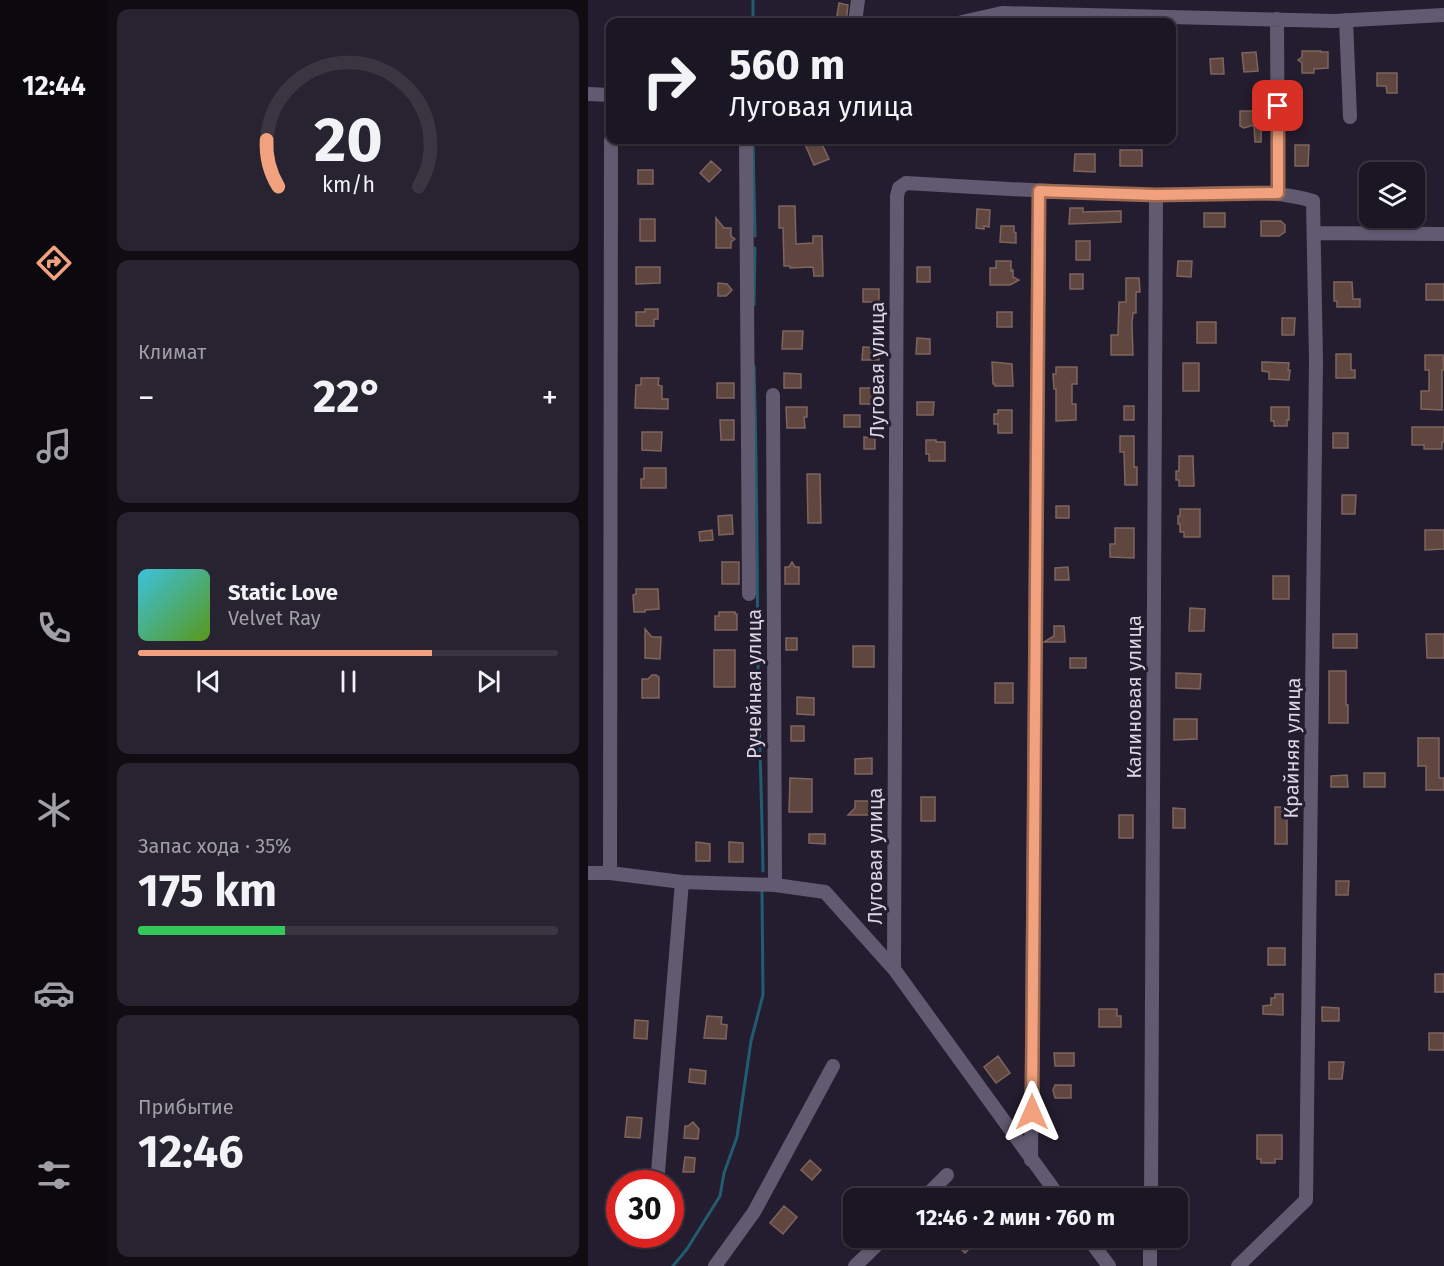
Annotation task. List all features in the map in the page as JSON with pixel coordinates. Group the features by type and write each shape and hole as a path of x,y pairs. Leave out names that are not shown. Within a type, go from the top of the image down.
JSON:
{"street":[{"path":"856,18 858,0"},
{"path":"980,18 1002,13 1346,20 1444,15"},
{"path":"1278,19 1278,193"},
{"path":"1346,20 1350,117"},
{"path":"588,94 606,95"},
{"path":"610,873 612,144"},
{"name":"Ручейная улица","path":"746,144 749,594"},
{"name":"Луговая улица","path":"894,969 897,196 899,188 906,183 1156,195 1278,193 1313,201"},
{"path":"1031,1160 1039,191"},
{"name":"Калиновая улица","path":"1151,1188 1156,195"},
{"name":"Крайняя улица","path":"1238,1266 1306,1200 1316,360 1313,201"},
{"path":"1314,233 1444,234"},
{"name":"Ручейная улица","path":"773,395 775,885"},
{"path":"748,482 773,482"},
{"path":"588,873 610,873 682,882 775,885 825,892 894,969 1052,1188"},
{"path":"658,1170 682,882"},
{"path":"715,1266 754,1212 833,1066"},
{"path":"934,1188 947,1175"},
{"path":"855,1266 874,1248"},
{"path":"1096,1248 1109,1266"},
{"path":"1150,1248 1150,1266"}],"building":[{"path":"839,3 848,5 846,18 837,18"},
{"path":"1302,51 1328,52 1328,68 1314,69 1314,73 1302,73 1302,63 1298,60 1302,57"},
{"path":"1256,52 1258,71 1244,72 1242,53"},
{"path":"1223,58 1224,74 1211,74 1210,59"},
{"path":"1377,73 1397,73 1397,93 1387,93 1386,86 1377,86"},
{"path":"1240,111 1262,111 1261,142 1255,142 1254,125 1244,128 1240,126"},
{"path":"805,144 822,144 829,159 814,165"},
{"path":"1295,145 1309,145 1308,166 1295,166"},
{"path":"1120,150 1142,150 1142,166 1120,166"},
{"path":"1075,154 1095,154 1095,172 1074,171"},
{"path":"711,161 721,170 709,182 700,173"},
{"path":"638,170 653,170 653,184 638,184"},
{"path":"779,206 795,206 796,244 813,243 813,236 822,236 823,276 814,276 813,267 784,266 783,228 779,228"},
{"path":"1070,208 1083,208 1083,212 1121,211 1121,222 1069,224"},
{"path":"977,209 990,210 989,227 976,228"},
{"path":"1204,213 1225,213 1225,227 1204,227"},
{"path":"716,218 724,228 731,228 731,236 735,239 731,242 731,248 716,248"},
{"path":"640,219 655,219 655,241 640,241"},
{"path":"1261,221 1281,221 1285,225 1285,232 1279,236 1261,236"},
{"path":"1001,226 1014,226 1016,243 1000,242"},
{"path":"1076,241 1090,241 1090,260 1076,260"},
{"path":"996,261 1011,261 1013,277 1019,280 1010,285 990,285 990,268 996,268"},
{"path":"1178,261 1192,261 1191,277 1177,276"},
{"path":"636,267 660,267 660,283 636,284"},
{"path":"917,267 930,267 930,282 917,282"},
{"path":"1070,274 1083,274 1083,289 1070,289"},
{"path":"1126,278 1139,278 1140,292 1136,292 1136,313 1133,313 1132,323 1133,355 1111,355 1111,335 1118,335 1119,302 1126,302"},
{"path":"1334,282 1352,282 1353,299 1360,299 1360,307 1337,307 1337,301 1334,301"},
{"path":"718,283 727,284 732,290 726,296 718,296"},
{"path":"1426,284 1444,284 1444,300 1426,300"},
{"path":"863,289 879,289 879,302 863,302"},
{"path":"645,309 658,309 658,319 654,319 654,326 636,326 636,312 645,312"},
{"path":"997,312 1012,312 1012,327 997,327"},
{"path":"1282,318 1295,318 1294,335 1282,335"},
{"path":"1197,322 1216,322 1216,343 1197,343"},
{"path":"783,331 803,331 802,349 782,349"},
{"path":"917,338 930,339 930,354 916,354"},
{"path":"863,347 879,348 879,360 862,360"},
{"path":"1336,354 1351,354 1351,370 1355,370 1355,378 1336,378"},
{"path":"1425,355 1443,355 1442,410 1421,409 1421,391 1429,391 1429,370 1425,370"},
{"path":"992,362 1012,364 1013,386 993,384"},
{"path":"1262,362 1289,363 1289,380 1269,379 1269,372 1262,371"},
{"path":"1183,363 1199,363 1199,391 1183,391"},
{"path":"1056,367 1077,367 1077,384 1072,384 1072,404 1076,404 1076,420 1056,421 1056,389 1054,389 1053,374 1056,374"},
{"path":"784,373 801,374 801,388 784,388"},
{"path":"641,378 659,378 658,385 662,386 662,399 668,399 668,409 635,408 636,385 641,385"},
{"path":"717,383 734,383 734,398 717,398"},
{"path":"860,388 874,388 874,404 860,404"},
{"path":"917,402 934,402 933,415 917,415"},
{"path":"1124,406 1134,406 1134,420 1124,420"},
{"path":"786,407 807,407 807,417 804,417 805,428 787,428"},
{"path":"1271,407 1289,407 1287,426 1274,426 1274,421 1271,421"},
{"path":"998,410 1012,410 1012,433 998,433 998,424 994,424 994,414 998,414"},
{"path":"844,415 860,415 860,427 844,427"},
{"path":"720,420 734,420 734,440 721,440"},
{"path":"1412,427 1444,427 1442,449 1424,449 1424,445 1412,445"},
{"path":"642,432 662,432 661,451 642,450"},
{"path":"1333,433 1348,433 1348,448 1333,448"},
{"path":"1120,436 1134,436 1134,467 1137,467 1137,485 1125,485 1124,452 1120,452"},
{"path":"864,437 875,438 875,449 864,449"},
{"path":"926,440 945,442 945,461 929,461 929,454 926,454"},
{"path":"1179,456 1193,456 1194,486 1179,486 1179,480 1176,480 1176,471 1179,471"},
{"path":"644,468 666,468 666,488 641,488"},
{"path":"807,474 820,474 821,523 808,523"},
{"path":"1342,495 1356,495 1355,514 1342,514"},
{"path":"1056,506 1069,506 1069,518 1056,518"},
{"path":"1180,509 1200,509 1200,537 1184,537 1184,532 1180,532 1178,516 1180,516"},
{"path":"732,515 733,534 719,535 718,516"},
{"path":"1115,528 1134,528 1134,558 1110,557 1110,544 1115,544"},
{"path":"712,530 713,540 700,541 699,532"},
{"path":"1425,530 1444,530 1444,549 1425,550"},
{"path":"722,562 739,562 739,584 722,584"},
{"path":"792,562 795,567 799,567 799,584 785,584 785,567 789,567"},
{"path":"1068,567 1069,580 1055,580 1055,568"},
{"path":"1273,576 1289,576 1289,599 1273,599"},
{"path":"636,589 658,589 659,609 634,612 633,595 636,594"},
{"path":"1190,608 1205,609 1204,631 1189,631"},
{"path":"719,612 737,614 737,630 715,630 715,616 719,616"},
{"path":"1054,626 1064,626 1065,642 1044,642 1054,636"},
{"path":"645,629 652,637 661,637 660,659 645,658"},
{"path":"1333,634 1357,634 1357,648 1333,648"},
{"path":"1426,634 1444,634 1444,658 1427,658"},
{"path":"786,638 797,638 797,650 786,650"},
{"path":"853,646 874,646 874,667 853,667"},
{"path":"714,650 735,650 735,687 714,687"},
{"path":"1070,658 1086,658 1086,668 1070,668"},
{"path":"1329,671 1346,671 1348,723 1329,723"},
{"path":"1176,673 1201,674 1200,689 1176,688"},
{"path":"652,675 659,677 659,698 642,698 642,679 648,679"},
{"path":"995,683 1013,683 1013,703 995,703"},
{"path":"797,697 814,698 814,715 797,714"},
{"path":"1174,719 1197,719 1197,739 1174,740"},
{"path":"791,726 804,726 804,741 791,741"},
{"path":"1418,738 1439,738 1439,778 1444,778 1444,790 1426,790 1426,766 1418,766"},
{"path":"872,758 872,774 855,774 855,759"},
{"path":"1364,773 1385,773 1385,787 1364,787"},
{"path":"1347,775 1348,787 1331,787 1331,776"},
{"path":"790,778 812,779 812,812 789,812"},
{"path":"921,797 935,797 935,821 921,821"},
{"path":"855,801 873,801 873,809 879,815 848,815 855,808"},
{"path":"1275,807 1287,807 1287,844 1275,844"},
{"path":"1173,808 1185,809 1185,828 1173,828"},
{"path":"1119,815 1133,815 1133,838 1119,838"},
{"path":"809,834 825,834 825,844 809,843"},
{"path":"696,842 710,844 710,861 696,861"},
{"path":"729,842 743,843 743,862 729,862"},
{"path":"1336,881 1349,881 1348,895 1336,895"},
{"path":"1268,948 1285,948 1285,965 1268,965"},
{"path":"1435,974 1444,974 1444,992 1435,992"},
{"path":"1275,994 1283,994 1283,1015 1263,1014 1263,1006 1271,1005 1271,998 1275,998"},
{"path":"1322,1007 1339,1008 1339,1021 1322,1021"},
{"path":"1099,1009 1117,1009 1117,1016 1121,1016 1121,1027 1099,1027"},
{"path":"707,1016 722,1017 721,1024 727,1025 726,1039 704,1038"},
{"path":"635,1020 648,1021 647,1039 634,1038"},
{"path":"1429,1033 1444,1033 1444,1050 1429,1050"},
{"path":"1054,1053 1074,1053 1074,1066 1055,1066"},
{"path":"998,1056 1010,1073 996,1083 984,1067"},
{"path":"1329,1062 1344,1062 1342,1079 1329,1079"},
{"path":"690,1069 706,1071 705,1084 689,1082"},
{"path":"1055,1085 1071,1085 1071,1098 1055,1098 1053,1090"},
{"path":"627,1117 642,1118 640,1138 625,1137"},
{"path":"693,1122 699,1129 698,1139 684,1138 685,1126"},
{"path":"1257,1135 1282,1135 1282,1159 1275,1159 1275,1163 1261,1163 1261,1159 1257,1159"},
{"path":"685,1157 695,1158 694,1172 684,1172"},
{"path":"810,1160 821,1170 812,1180 801,1170"},
{"path":"784,1206 797,1217 783,1234 770,1223"},
{"path":"960,1248 970,1248 965,1253"}],"waterway":[{"path":"753,0 753,18"},
{"path":"753,144 755,236"},
{"path":"754,305 755,248"},
{"path":"754,366 763,871"},
{"path":"673,1266 687,1249 720,1196 724,1173 737,1137 751,1041 763,995 762,891"}],"route":[{"path":"1032,1112 1039,191 1156,195 1278,193 1278,106"}]}
